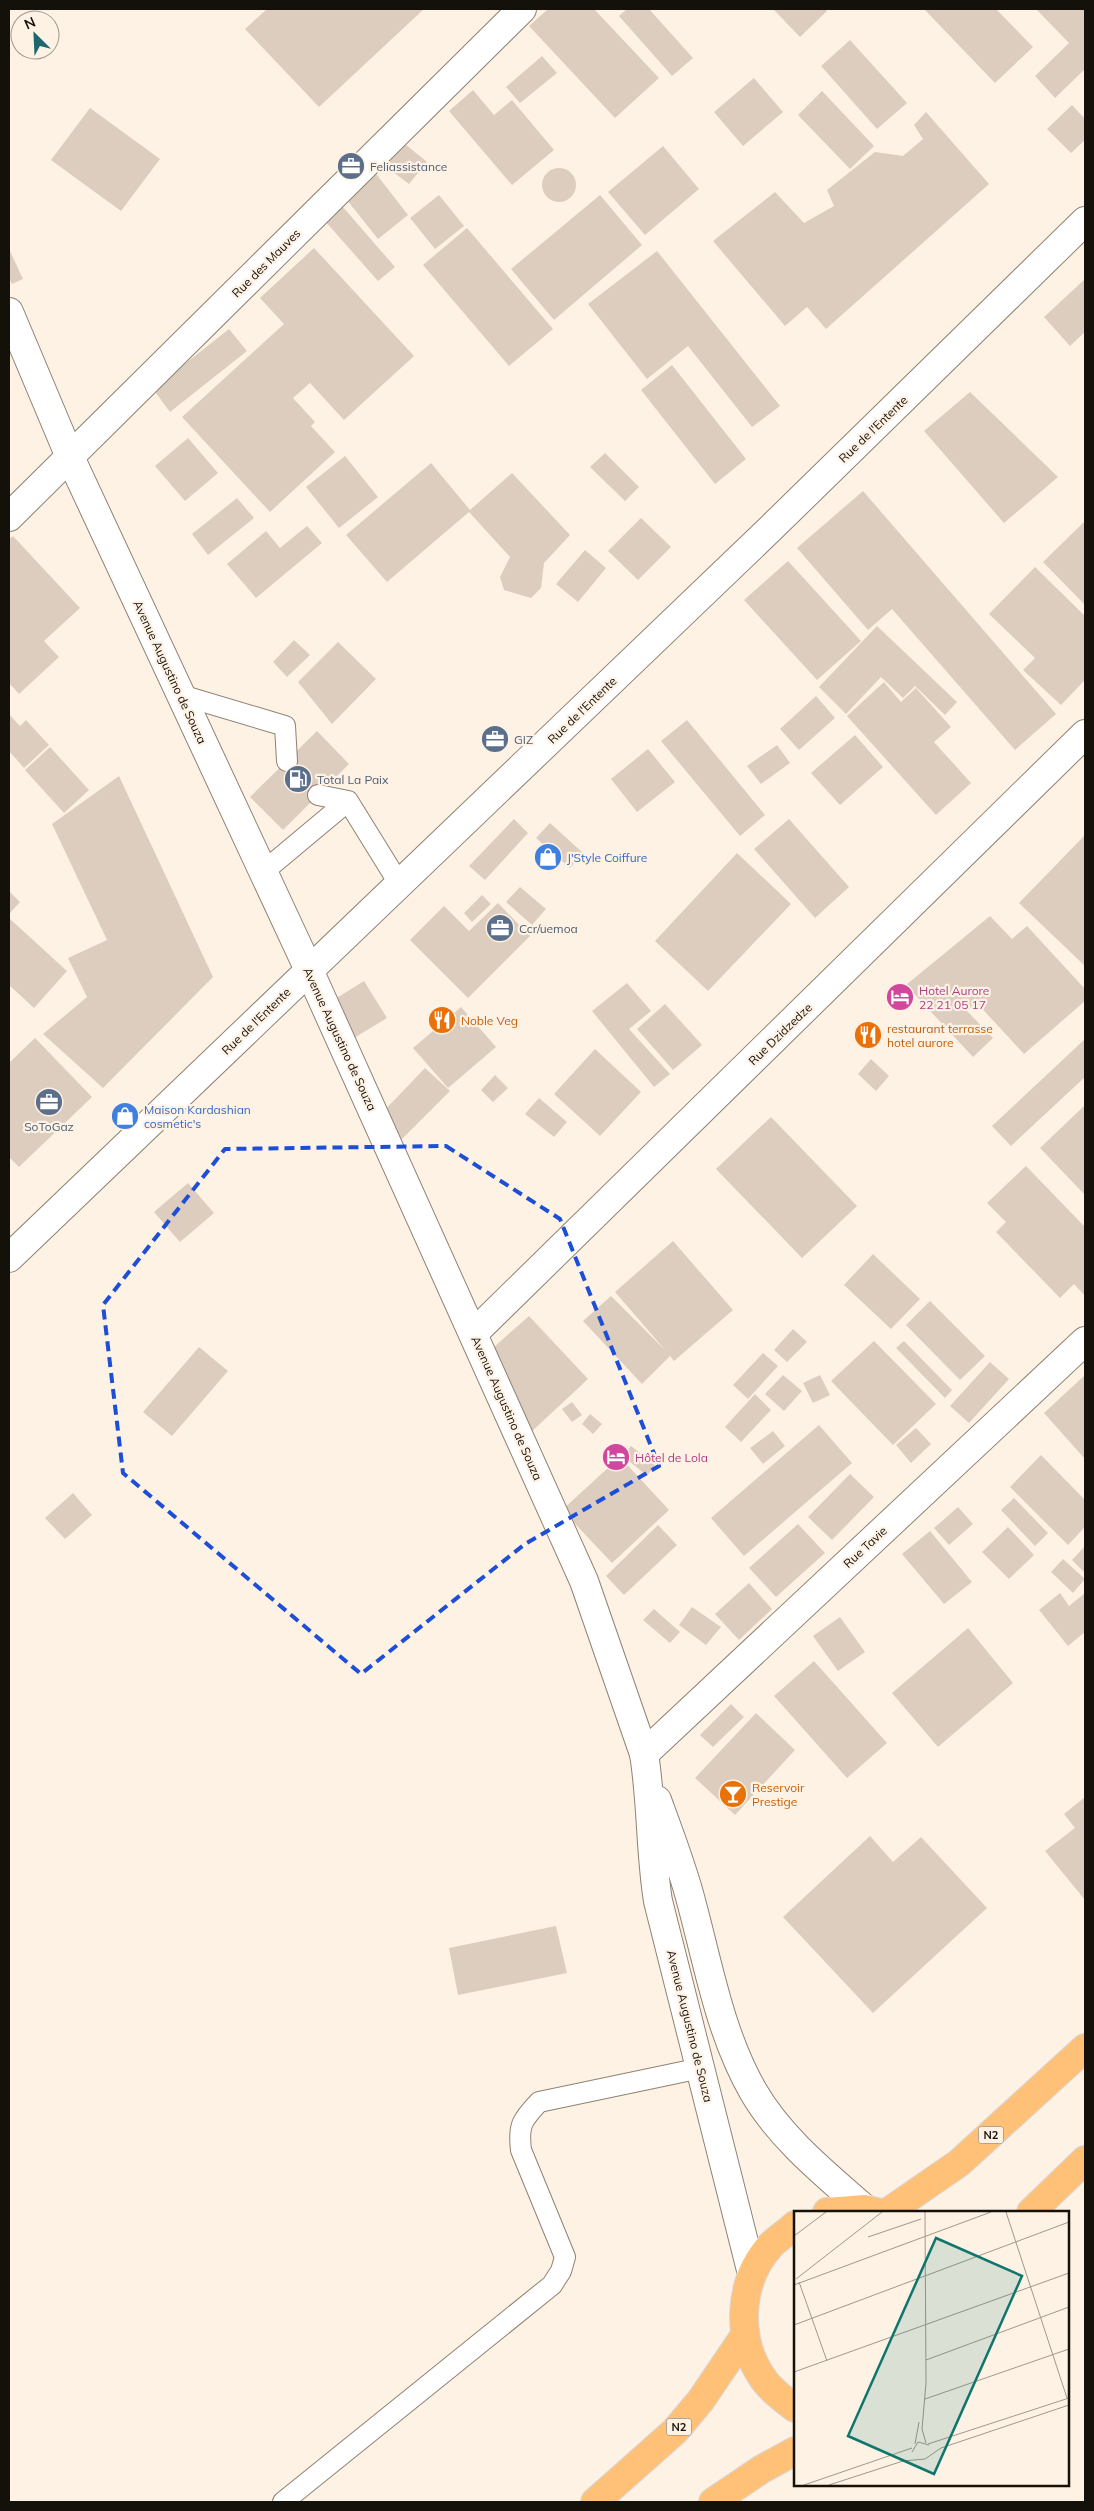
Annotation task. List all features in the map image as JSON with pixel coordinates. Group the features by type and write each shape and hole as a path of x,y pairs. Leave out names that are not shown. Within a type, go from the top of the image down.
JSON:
{"highway":[{"name":"N2","path":"877,2211 959,2163 1085,2048"},
{"path":"1031,2211 1085,2160"},
{"path":"794,2226 771,2245 752,2274 746,2293 743,2314 745,2335 752,2358 764,2379 780,2397 794,2407"},
{"name":"N2","path":"595,2502 675,2431 701,2400 745,2335"},
{"path":"713,2502 762,2469 794,2452"}],"street":[{"name":"Rue des Mauves","path":"9,517 522,9"},
{"name":"Rue de l'Entente","path":"9,1258 770,530 1085,221"},
{"name":"Avenue Augustino de Souza","path":"9,312 70,457 309,970 584,1581 679,1860 725,2029 753,2091 774,2122 807,2157 877,2211"},
{"name":"Rue Dzidzedze","path":"474,1333 1085,734"},
{"name":"Rue Tavie","path":"646,1765 1085,1341"},
{"name":"Avenue Augustino de Souza","path":"646,1765 652,1867 658,1901 752,2274"}],"lane":[{"path":"181,695 285,726 287,761"},
{"path":"318,795 348,801 400,885"},
{"path":"263,872 348,801"},
{"path":"283,2502 552,2285 561,2271 565,2257 521,2150 519,2132 524,2117 539,2102 701,2068"}],"highlighted area":[{"path":"446,1146 560,1219 659,1466 525,1544 361,1674 123,1473 103,1305 225,1149"}],"building":[{"path":"267,9 424,9 319,107 245,29"},
{"path":"548,9 594,9 659,78 615,118 529,26"},
{"path":"627,9 649,9 693,58 672,76 619,16"},
{"path":"773,9 825,9 827,11 800,37"},
{"path":"924,9 996,9 1033,47 995,83"},
{"path":"1036,9 1085,9 1085,69 1055,98 1035,76 1069,43"},
{"path":"850,40 907,103 877,129 821,66"},
{"path":"542,56 557,73 520,103 506,87"},
{"path":"754,78 783,112 743,146 714,112"},
{"path":"473,90 494,115 512,100 554,150 512,185 449,111"},
{"path":"822,91 874,146 850,169 798,115"},
{"path":"1072,105 1085,119 1085,140 1071,153 1047,129"},
{"path":"90,108 160,159 121,211 51,160"},
{"path":"926,112 989,184 826,329 807,307 785,326 713,241 775,192 804,223 834,206 827,190 875,152 903,156 923,139 914,125"},
{"path":"399,139 427,162 409,184 380,162"},
{"path":"663,146 699,189 645,235 608,192"},
{"path":"370,166 408,215 378,239 339,190"},
{"path":"559,168 571,173 576,185 571,197 559,202 547,197 542,185 547,173"},
{"path":"439,195 464,226 435,249 410,218"},
{"path":"600,195 642,245 554,320 511,269"},
{"path":"342,206 395,267 378,281 325,221"},
{"path":"467,228 553,329 509,366 423,265"},
{"path":"314,248 414,356 344,420 310,383 293,398 315,422 311,426 335,452 270,512 182,417 284,324 260,298"},
{"path":"9,249 23,279 12,284 9,278"},
{"path":"657,251 780,406 752,427 688,346 647,379 588,304"},
{"path":"1085,279 1085,332 1070,346 1044,317"},
{"path":"229,329 247,351 170,412 153,389"},
{"path":"672,365 746,459 715,484 641,390"},
{"path":"970,392 1058,477 1004,523 924,431"},
{"path":"188,438 218,473 185,501 155,466"},
{"path":"605,453 639,487 625,501 590,467"},
{"path":"345,456 378,497 339,528 306,487"},
{"path":"431,463 470,510 512,473 570,535 544,563 541,588 531,598 504,590 500,577 510,557 469,512 387,582 346,535"},
{"path":"863,491 1056,714 1015,750 892,609 868,630 797,548"},
{"path":"237,498 254,518 208,555 192,534"},
{"path":"641,518 671,547 638,580 608,551"},
{"path":"1085,521 1085,605 1043,562"},
{"path":"307,526 322,543 256,598 227,564 266,531 280,548"},
{"path":"13,536 80,608 44,641 59,657 19,694 9,683 9,539"},
{"path":"585,550 606,568 578,602 556,584"},
{"path":"788,561 861,641 817,680 744,600"},
{"path":"1035,567 1085,616 1085,680 1061,705 1023,670 1035,658 989,614"},
{"path":"877,626 957,702 945,715 915,686 903,698 881,677 846,714 819,687"},
{"path":"294,640 310,655 287,677 273,662"},
{"path":"338,642 376,679 332,724 298,682"},
{"path":"884,682 901,702 916,688 951,727 934,742 971,783 936,815 847,716"},
{"path":"816,696 835,718 799,750 780,729"},
{"path":"9,714 20,726 26,720 49,745 24,768 9,751"},
{"path":"687,720 765,815 740,836 661,741"},
{"path":"317,731 349,764 283,830 250,797"},
{"path":"855,735 883,767 840,805 811,773"},
{"path":"777,745 790,763 761,784 747,766"},
{"path":"50,747 89,790 64,813 25,770"},
{"path":"648,749 675,782 637,812 611,779"},
{"path":"119,776 213,977 103,1088 43,1034 87,997 68,958 107,940 52,824"},
{"path":"514,819 528,833 485,880 469,866"},
{"path":"789,819 849,887 815,918 754,849"},
{"path":"550,823 583,853 570,868 536,838"},
{"path":"1085,835 1085,966 1019,903"},
{"path":"737,853 791,904 708,991 655,941"},
{"path":"520,887 546,909 532,925 506,902"},
{"path":"9,891 20,902 9,914"},
{"path":"482,895 491,904 472,922 464,913"},
{"path":"498,903 530,936 468,998 410,940 444,906 469,931"},
{"path":"990,916 1012,939 1027,926 1085,989 1085,1001 1024,1054 976,1002 967,1011 993,1038 973,1057 906,985"},
{"path":"9,918 67,971 34,1008 9,985"},
{"path":"364,981 387,1018 349,1041 327,1004"},
{"path":"627,983 651,1011 629,1029 670,1074 654,1087 592,1011"},
{"path":"665,1004 702,1045 673,1070 637,1029"},
{"path":"461,1007 496,1047 448,1088 413,1048"},
{"path":"35,1038 92,1097 19,1167 9,1157 9,1063"},
{"path":"1085,1039 1085,1077 1011,1146 992,1126"},
{"path":"595,1049 641,1092 600,1136 554,1094"},
{"path":"871,1059 889,1076 876,1091 858,1074"},
{"path":"425,1068 450,1091 402,1139 379,1116"},
{"path":"495,1075 508,1088 493,1102 481,1090"},
{"path":"539,1098 567,1122 554,1137 525,1114"},
{"path":"1085,1105 1085,1195 1040,1148"},
{"path":"771,1117 857,1206 802,1258 716,1169"},
{"path":"1026,1166 1085,1227 1085,1296 1074,1284 1060,1298 996,1232 1006,1222 987,1203"},
{"path":"188,1183 214,1213 180,1242 154,1212"},
{"path":"673,1241 733,1310 674,1361 670,1356 642,1384 583,1321 611,1296 666,1351 615,1292"},
{"path":"873,1254 920,1299 891,1329 844,1285"},
{"path":"930,1301 985,1356 960,1380 906,1325"},
{"path":"529,1316 588,1379 529,1434 494,1347"},
{"path":"793,1329 807,1342 787,1362 774,1350"},
{"path":"874,1341 936,1404 893,1445 831,1381"},
{"path":"904,1341 952,1390 945,1398 896,1348"},
{"path":"199,1347 228,1371 172,1436 143,1412"},
{"path":"763,1353 778,1366 748,1399 733,1385"},
{"path":"990,1362 1009,1379 969,1423 950,1406"},
{"path":"783,1375 802,1391 784,1411 765,1394"},
{"path":"820,1375 830,1395 813,1403 803,1383"},
{"path":"1085,1375 1085,1459 1044,1413"},
{"path":"755,1394 771,1410 741,1442 725,1427"},
{"path":"572,1402 582,1415 572,1422 562,1409"},
{"path":"590,1414 602,1424 593,1434 582,1424"},
{"path":"819,1425 852,1463 744,1556 711,1518"},
{"path":"916,1428 931,1444 911,1463 896,1445"},
{"path":"773,1431 785,1446 763,1464 750,1448"},
{"path":"631,1446 655,1465 647,1476 623,1456"},
{"path":"1041,1455 1085,1500 1085,1527 1068,1545 1010,1487"},
{"path":"620,1457 669,1510 612,1563 562,1510"},
{"path":"850,1474 874,1497 832,1540 808,1517"},
{"path":"73,1493 92,1515 65,1539 45,1518"},
{"path":"1014,1498 1048,1533 1035,1546 1001,1510"},
{"path":"958,1507 973,1524 949,1545 934,1528"},
{"path":"798,1524 825,1553 776,1597 749,1568"},
{"path":"658,1525 677,1545 624,1595 606,1576"},
{"path":"1008,1527 1034,1555 1009,1579 982,1552"},
{"path":"930,1531 972,1582 944,1604 902,1554"},
{"path":"1085,1546 1085,1573 1072,1560"},
{"path":"1063,1559 1085,1579 1073,1593 1051,1572"},
{"path":"749,1583 772,1609 739,1640 715,1614"},
{"path":"1060,1593 1069,1606 1085,1593 1085,1632 1068,1646 1039,1610"},
{"path":"692,1607 721,1627 706,1645 679,1625"},
{"path":"654,1609 680,1632 670,1643 643,1620"},
{"path":"840,1617 865,1652 838,1671 813,1636"},
{"path":"968,1628 1013,1683 938,1747 892,1693"},
{"path":"814,1661 887,1743 847,1778 774,1696"},
{"path":"731,1704 744,1717 713,1747 700,1735"},
{"path":"756,1713 795,1750 735,1815 695,1778"},
{"path":"1085,1797 1085,1900 1045,1851 1075,1828 1064,1814"},
{"path":"870,1836 893,1862 921,1837 987,1908 873,2013 783,1917"},
{"path":"556,1926 567,1973 458,1995 449,1948"}],"place":[{"name":"Feliassistance","path":"351,166"},
{"name":"GIZ","path":"495,739"},
{"name":"Total La Paix","path":"298,779"},
{"name":"J'Style Coiffure","path":"548,857"},
{"name":"Ccr/uemoa","path":"500,928"},
{"name":"Hotel Aurore 22 21 05 17","path":"900,997"},
{"name":"Noble Veg","path":"442,1020"},
{"name":"restaurant terrasse hotel aurore","path":"868,1035"},
{"name":"SoToGaz","path":"49,1102"},
{"name":"Maison Kardashian cosmetic's","path":"125,1116"},
{"name":"Hôtel de Lola","path":"616,1457"},
{"name":"Reservoir Prestige","path":"733,1794"}]}
